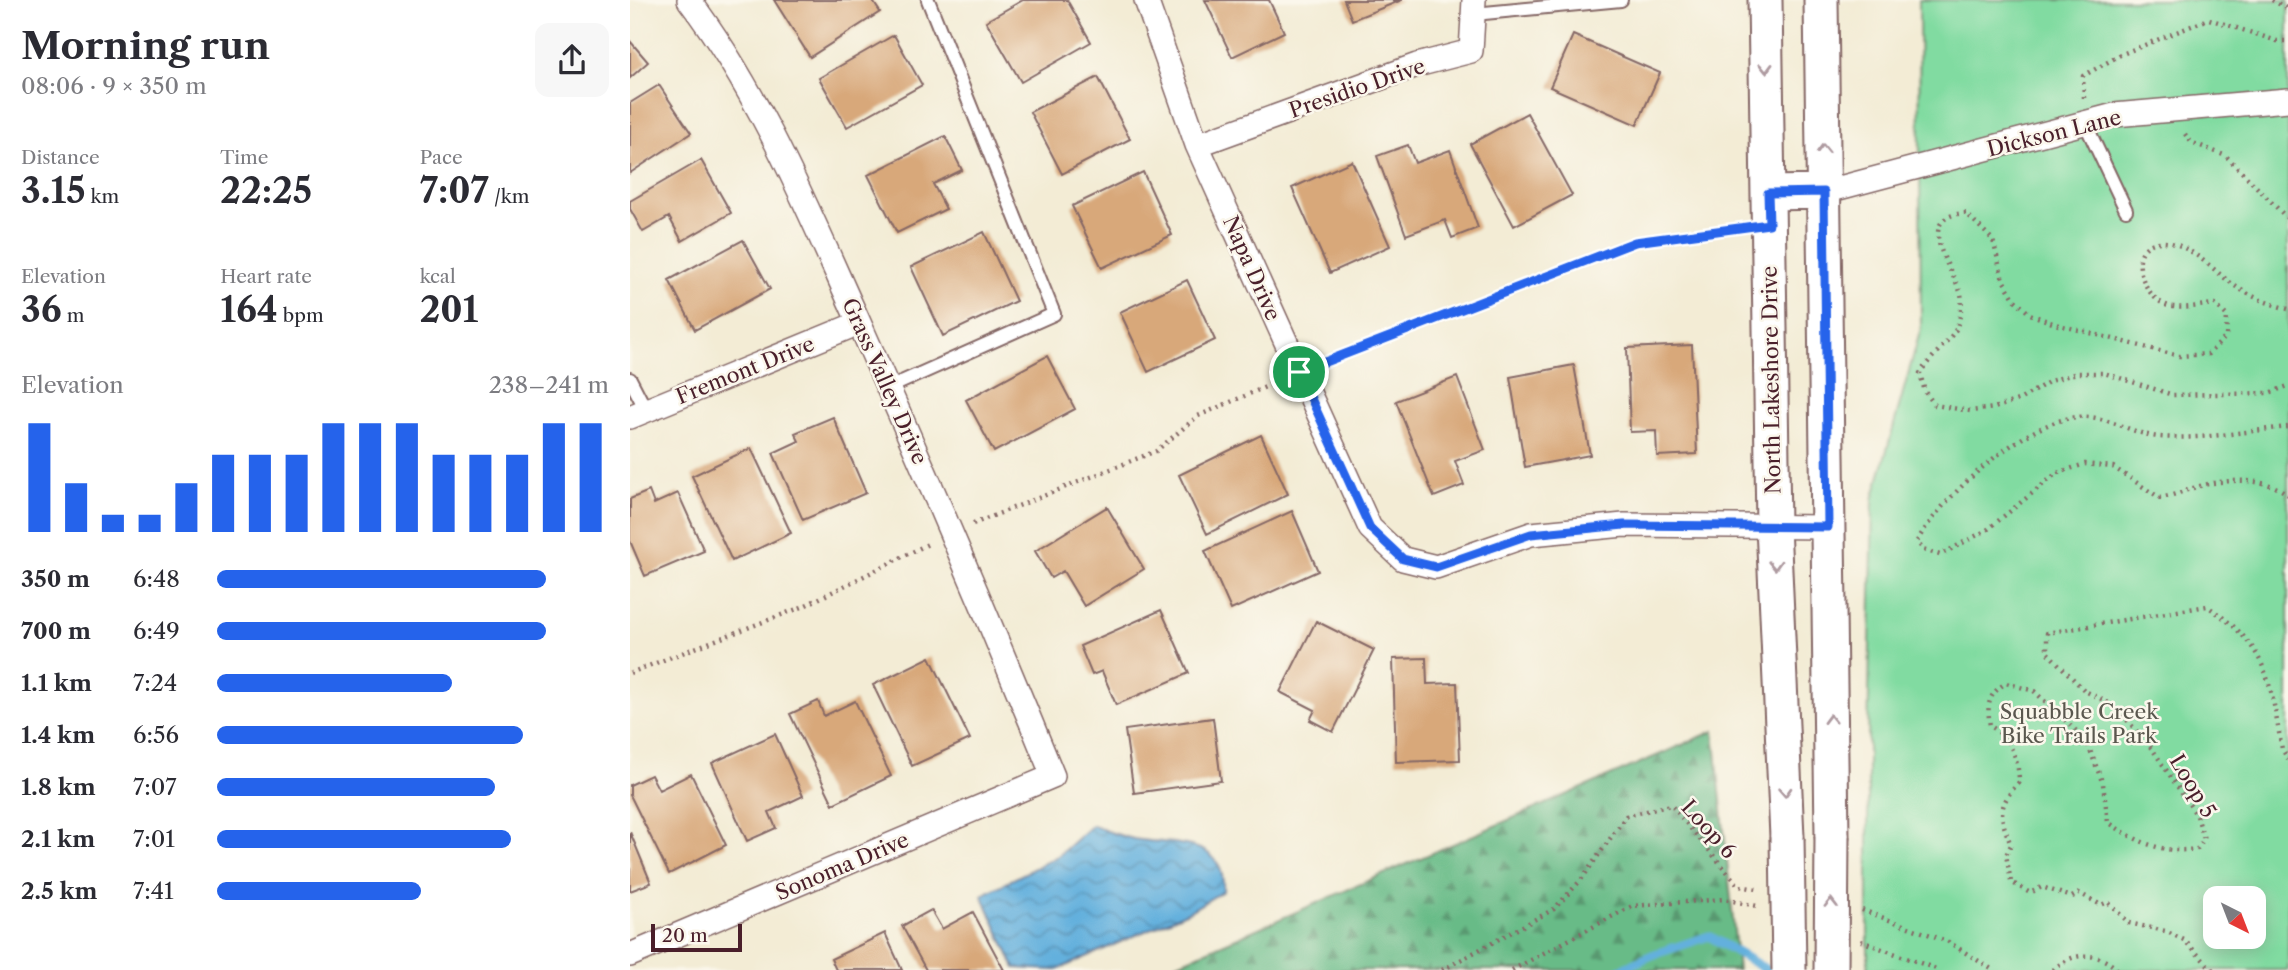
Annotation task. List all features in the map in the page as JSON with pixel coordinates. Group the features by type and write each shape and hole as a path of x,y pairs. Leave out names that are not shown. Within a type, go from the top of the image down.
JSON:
{"main road":[{"name":"North Lakeshore Drive","path":"1765,0 1773,526 1787,838 1789,970"},
{"path":"1821,0 1832,836 1831,970"},
{"path":"1768,209 1824,192"}],"street":[{"name":"Grass Valley Drive","path":"689,0 729,55 807,206 953,532 1053,776"},
{"name":"Napa Drive","path":"1146,0 1197,145 1370,528 1403,559 1436,567 1531,534 1624,525 1773,526"},
{"name":"Presidio Drive","path":"1197,145 1417,65 1471,51 1474,7"},
{"name":"Dickson Lane","path":"1824,192 2114,115 2288,100"},
{"name":"Fremont Drive","path":"638,414 859,323"},
{"path":"1773,526 1828,527"},
{"name":"Sonoma Drive","path":"630,955 1053,776"}],"lane":[{"path":"888,388 1054,314 928,0"},
{"path":"1474,7 1621,0"},
{"path":"2085,123 2126,210"},
{"path":"630,379 638,414"}],"path":[{"path":"2272,0 2288,9"},
{"path":"2085,123 2083,76 2122,54 2209,19 2277,41 2288,41"},
{"path":"2167,110 2191,142 2226,156 2288,219"},
{"path":"630,673 802,607 953,532 1156,451 1198,416 1299,372 1635,242 1768,209"},
{"path":"2288,309 2265,303 2239,289 2179,243 2157,242 2142,253 2138,267 2143,286 2162,304 2181,308 2215,304 2227,316 2226,337 2208,355 2179,356 2055,324 2030,314 2015,300 2003,280 1993,240 1966,214 1955,214 1943,222 1938,235 1940,253 1962,296 1957,329 1928,359 1920,373 1925,392 1935,405 1970,411 2021,399 2050,381 2077,373 2104,373 2172,395 2269,393 2288,386"},
{"path":"2288,426 2190,438 2156,436 2113,422 2080,416 2053,422 2009,445 1926,524 1917,541 1923,550 1940,555 1987,530 2057,473 2085,464 2113,467 2160,498 2181,495 2208,484 2262,481 2274,484 2288,495"},
{"name":"Loop 5","path":"2213,970 2184,940 2165,931 2129,923 2108,902 2101,905 2079,893 2072,897 2042,887 2030,893 2011,882 2007,855 2011,845 2003,823 2003,800 2019,782 2019,765 2001,732 1990,726 1987,706 1992,692 2006,683 2034,691 2086,740 2103,784 2108,822 2139,844 2178,852 2197,849 2204,839 2197,816 2153,750 2115,706 2085,691 2047,652 2047,633 2207,606 2235,625 2260,656 2268,675 2282,749 2288,759"},
{"name":"Loop 6","path":"1442,970 1554,909 1581,880 1626,816 1671,805 1740,886 1767,891"},
{"path":"1512,970 1632,906 1724,899 1770,910"},
{"path":"1849,905 1947,941 1993,970"},
{"path":"1858,940 1939,970"},
{"path":"2053,970 2066,958 2089,956 2108,960 2118,970"}],"green space":[{"name":"Squabble Creek Bike Trails Park","path":"1919,0 2288,0 2288,970 1868,970 1868,740 1873,500 1921,328"},
{"path":"1714,731 1738,970 1162,970"}],"water":[{"path":"1092,825 1129,838 1179,844 1206,852 1216,860 1222,873 1223,891 1188,912 1057,970 1015,968 982,895 1058,856"}],"building":[{"path":"774,0 872,0 880,12 810,57"},
{"path":"1023,0 1067,0 1091,42 1021,82 986,21"},
{"path":"1205,0 1269,0 1284,32 1232,57"},
{"path":"1344,0 1402,0 1352,20"},
{"path":"894,35 922,85 847,127 819,78"},
{"path":"1573,35 1660,73 1637,125 1550,87"},
{"path":"630,41 648,62 630,78"},
{"path":"1098,77 1130,139 1062,174 1030,112"},
{"path":"659,85 691,133 630,173 630,103"},
{"path":"1527,113 1572,195 1514,226 1470,144"},
{"path":"945,136 962,170 933,184 946,209 897,233 868,175"},
{"path":"1408,145 1415,163 1450,150 1478,228 1452,238 1445,220 1406,235 1377,156"},
{"path":"701,160 731,213 682,241 669,217 643,232 630,209 630,201"},
{"path":"1352,161 1390,246 1330,273 1292,188"},
{"path":"1143,172 1172,235 1102,268 1072,206"},
{"path":"984,232 1016,301 943,336 911,267"},
{"path":"743,240 770,289 695,330 669,280"},
{"path":"1187,280 1215,340 1148,372 1120,312"},
{"path":"1692,345 1697,454 1657,456 1656,431 1630,432 1627,348"},
{"path":"1047,356 1075,409 994,452 966,400"},
{"path":"1574,365 1590,455 1525,467 1510,377"},
{"path":"1457,377 1485,450 1455,461 1464,485 1434,497 1396,401"},
{"path":"833,417 866,493 803,520 773,453 799,441 795,433"},
{"path":"1261,435 1288,494 1207,534 1179,475"},
{"path":"751,448 791,533 732,561 692,476"},
{"path":"649,491 654,504 678,493 704,551 645,576 630,541 630,499"},
{"path":"1107,507 1144,569 1084,606 1063,571 1051,578 1035,551"},
{"path":"1292,511 1318,571 1231,610 1205,551"},
{"path":"1161,610 1189,673 1116,705 1102,671 1092,675 1080,646"},
{"path":"1316,621 1374,650 1333,732 1310,720 1315,710 1280,692"},
{"path":"930,657 970,739 912,766 873,685"},
{"path":"1426,658 1427,684 1457,683 1460,760 1396,762 1393,659"},
{"path":"818,701 824,716 855,701 891,776 833,804 790,714"},
{"path":"1213,718 1221,781 1134,793 1125,730"},
{"path":"775,734 803,796 769,812 776,828 747,841 712,763"},
{"path":"691,774 726,845 669,874 630,795 630,785 651,775 659,790"},
{"path":"630,832 651,883 630,891"},
{"path":"931,910 942,929 973,912 1004,970 926,970 902,926"},
{"path":"885,933 902,970 836,970 831,959"}],"waterway":[{"path":"1620,970 1652,955 1709,936 1767,970"}],"route":[{"path":"1824,192 1828,527 1624,525 1531,534 1436,567 1403,559 1370,528 1299,372 1635,242 1769,224 1768,193 1824,192"}]}
